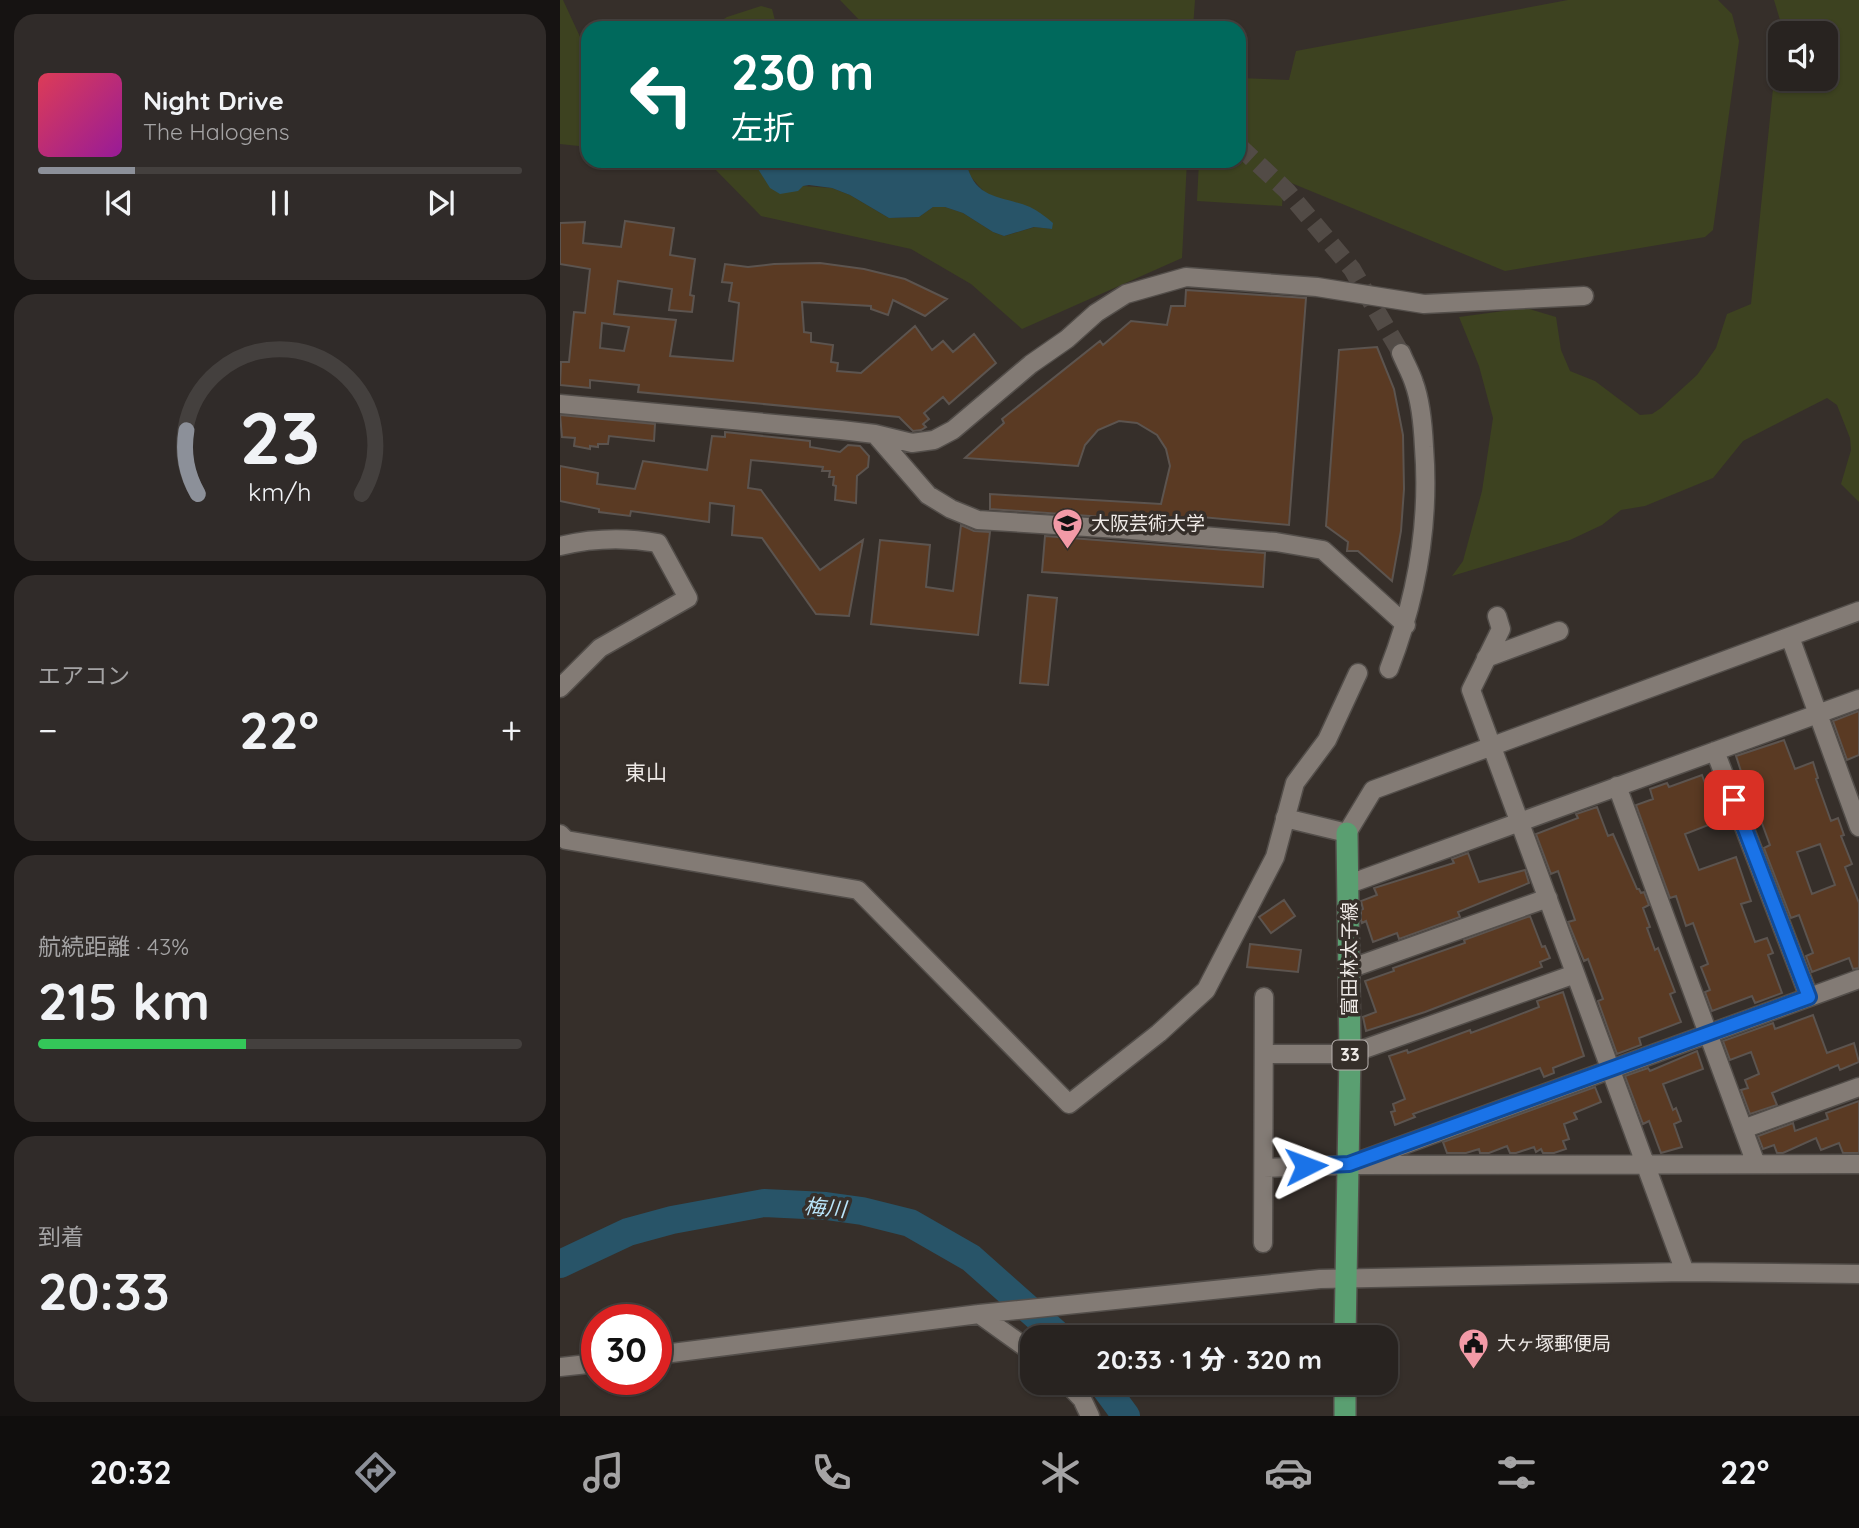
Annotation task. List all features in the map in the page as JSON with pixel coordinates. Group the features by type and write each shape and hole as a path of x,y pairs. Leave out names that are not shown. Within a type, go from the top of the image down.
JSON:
{"main road":[{"name":"富田林太子線","path":"1345,1325 1350,1054 1347,833"},
{"path":"1345,1395 1345,1416"}],"street":[{"path":"560,404 656,411 875,434 912,443 934,440 953,430 1031,364 1068,339 1096,313 1126,294 1186,277 1317,287 1424,304 1584,296"},
{"path":"1389,669 1406,625 1421,561 1427,478 1423,426 1415,384 1401,353"},
{"path":"875,434 928,495 978,520 1276,542 1323,550 1406,625"},
{"path":"560,546 585,540 631,538 658,542 688,598 600,648 560,688"},
{"path":"1285,818 1347,833 1373,790 1859,611"},
{"path":"1497,616 1501,629 1471,690 1685,1272"},
{"path":"1486,658 1559,631"},
{"path":"1790,637 1818,714 1852,787 1859,827"},
{"path":"560,834 566,840 858,890 1069,1104 1159,1032 1206,990 1275,857 1295,783 1326,740 1358,673"},
{"path":"1349,884 1859,699"},
{"path":"1715,751 1809,997"},
{"path":"1617,786 1756,1164"},
{"path":"1349,970 1548,898"},
{"path":"1264,1054 1350,1054 1575,974"},
{"path":"1349,1164 1859,979"},
{"path":"1263,1243 1264,998"},
{"path":"1743,1129 1859,1087"},
{"path":"1264,1168 1349,1164 1859,1164"},
{"path":"672,1353 979,1314 1345,1278 1685,1272 1859,1274"},
{"path":"979,1314 1020,1343"},
{"path":"560,1367 581,1365"},
{"path":"1078,1395 1090,1416"}],"green space":[{"path":"560,0 563,0 581,39 581,146 560,144"},
{"path":"840,0 1195,0 1194,21 860,21"},
{"path":"1568,0 1718,0 1732,14 1739,41 1713,230 1705,237 1505,271 1284,180 1282,206 1197,201 1199,168 1246,168 1246,78 1289,80 1296,51"},
{"path":"1774,0 1859,0 1859,502 1841,484 1851,450 1850,438 1837,405 1827,398 1743,441 1713,478 1645,506 1621,510 1602,525 1570,540 1452,576 1463,561 1482,491 1493,418 1479,366 1459,317 1526,308 1556,317 1561,350 1570,371 1595,381 1640,415 1652,414 1661,408 1697,375 1716,348 1727,314 1751,304 1773,91 1838,91 1838,21 1780,21"},
{"path":"761,6 772,9 775,21 721,21"},
{"path":"714,168 767,168 803,186 832,188 850,195 889,218 919,217 933,207 945,207 963,213 1004,236 1035,227 1052,229 985,193 970,176 968,168 1187,168 1182,258 1022,329 971,284 911,249 761,216"}],"water":[{"path":"757,168 968,168 975,183 982,190 1033,209 1053,223 1052,229 1034,227 1004,236 963,213 945,207 933,207 919,217 889,218 850,195 832,188 809,185 798,191 780,194 770,188"}],"building":[{"path":"625,221 674,228 670,255 695,259 690,295 694,296 692,312 669,310 672,289 618,281 614,314 676,320 670,356 733,361 739,303 729,301 732,283 722,282 725,264 748,267 820,263 864,269 905,279 947,299 925,316 893,300 888,315 871,309 871,306 802,302 804,332 811,333 811,342 833,345 831,362 838,363 837,371 861,373 915,326 932,350 943,341 953,352 974,334 996,363 949,404 943,397 924,413 929,419 923,424 926,427 913,431 899,417 638,392 639,385 590,380 590,388 560,385 561,362 569,362 574,312 585,313 590,269 560,264 560,223 585,222 583,243 621,247","holes":["602,323 629,327 624,351 600,348"]},
{"path":"1186,290 1306,298 1289,525 1202,517 1202,524 990,509 990,494 1161,504 1170,466 1166,449 1157,435 1137,423 1119,421 1098,430 1085,445 1078,466 965,458 1004,423 1002,419 1100,341 1103,345 1131,321 1167,325 1171,306 1185,306"},
{"path":"1377,347 1394,389 1403,435 1404,489 1401,531 1392,581 1358,551 1347,551 1348,542 1326,526 1339,350"},
{"path":"560,415 655,424 654,441 609,436 608,444 598,444 598,447 590,446 590,449 574,446 575,438 562,437"},
{"path":"725,432 810,441 810,447 840,452 848,445 860,446 869,456 868,467 857,476 856,503 835,500 834,477 829,477 830,471 822,471 823,467 751,460 748,488 761,490 820,570 863,540 849,616 816,614 762,538 732,535 734,506 710,503 709,522 631,511 630,516 599,512 599,509 560,501 560,466 598,473 597,484 635,489 643,461 707,470 712,436 725,437"},
{"path":"961,525 974,531 990,532 978,635 871,624 880,540 930,545 926,587 953,591"},
{"path":"1045,536 1265,553 1263,587 1042,572"},
{"path":"1028,595 1057,598 1048,685 1020,683"},
{"path":"1859,711 1859,755 1847,760 1833,721"},
{"path":"1784,740 1795,769 1813,762 1831,821 1838,818 1844,835 1841,836 1852,864 1845,867 1859,903 1859,968 1853,969 1849,958 1812,972 1806,956 1813,953 1799,915 1791,918 1764,848 1770,845 1757,810 1754,811 1736,756","holes":["1820,844 1835,885 1812,894 1797,852"]},
{"path":"1702,775 1712,802 1717,800 1724,819 1685,834 1699,870 1736,857 1751,901 1741,904 1755,942 1767,938 1773,953 1768,955 1782,993 1755,1003 1752,996 1712,1011 1705,992 1710,990 1701,967 1708,964 1693,923 1686,926 1676,896 1670,898 1636,805 1653,799 1650,789 1667,783 1669,787"},
{"path":"1597,807 1608,836 1613,834 1637,889 1641,893 1644,892 1649,905 1643,908 1650,927 1647,928 1675,992 1670,994 1681,1022 1639,1038 1641,1045 1617,1054 1598,1001 1603,999 1588,959 1584,961 1568,922 1575,920 1558,871 1551,874 1536,834 1578,818 1576,814"},
{"path":"1468,853 1479,882 1525,870 1529,883 1458,912 1460,917 1399,939 1397,933 1373,942 1366,921 1362,923 1361,920 1361,901 1377,895 1374,888 1454,863 1452,859"},
{"path":"1284,900 1295,916 1271,933 1259,917"},
{"path":"1530,916 1542,947 1545,946 1550,958 1540,962 1542,967 1425,1012 1366,1031 1363,1017 1376,1012 1365,981"},
{"path":"1250,944 1301,950 1298,972 1247,967"},
{"path":"1563,992 1584,1056 1553,1068 1554,1073 1544,1077 1540,1068 1413,1114 1415,1117 1395,1125 1391,1112 1395,1111 1393,1104 1405,1099 1389,1056 1407,1050 1408,1053 1470,1030 1471,1033 1539,1007 1537,1001"},
{"path":"1813,1015 1827,1053 1854,1043 1859,1062 1840,1070 1838,1065 1772,1093 1777,1105 1750,1114 1741,1090 1748,1088 1745,1080 1759,1074 1751,1052 1730,1060 1723,1041 1773,1023 1775,1029"},
{"path":"1697,1051 1703,1069 1663,1084 1673,1110 1676,1108 1681,1121 1674,1124 1682,1147 1661,1153 1649,1121 1643,1124 1625,1076 1648,1068 1650,1071"},
{"path":"1595,1087 1601,1102 1574,1113 1577,1119 1564,1124 1569,1139 1563,1141 1566,1149 1543,1153 1541,1149 1536,1152 1534,1147 1510,1153 1507,1146 1489,1153 1480,1153 1479,1149 1466,1153 1447,1153 1443,1142"},
{"path":"1859,1101 1859,1153 1843,1153 1839,1143 1821,1150 1816,1138 1783,1153 1777,1153 1774,1145 1763,1149 1758,1136 1793,1123 1795,1131 1828,1119 1826,1113"}],"waterway":[{"name":"梅川","path":"560,1264 628,1232 672,1220 764,1203 826,1206 862,1211 910,1223 971,1258 1046,1325"},
{"name":"梅川","path":"1111,1395 1126,1416"}],"tunnel":[{"path":"1246,153 1287,191 1352,269 1401,353"}],"place":[{"name":"大阪芸術大学","path":"1068,550"},
{"name":"大ヶ塚郵便局","path":"1474,1370"}],"district":[{"name":"東山","path":"646,773"}],"route":[{"path":"1306,1166 1349,1164 1809,997 1734,800"}]}
